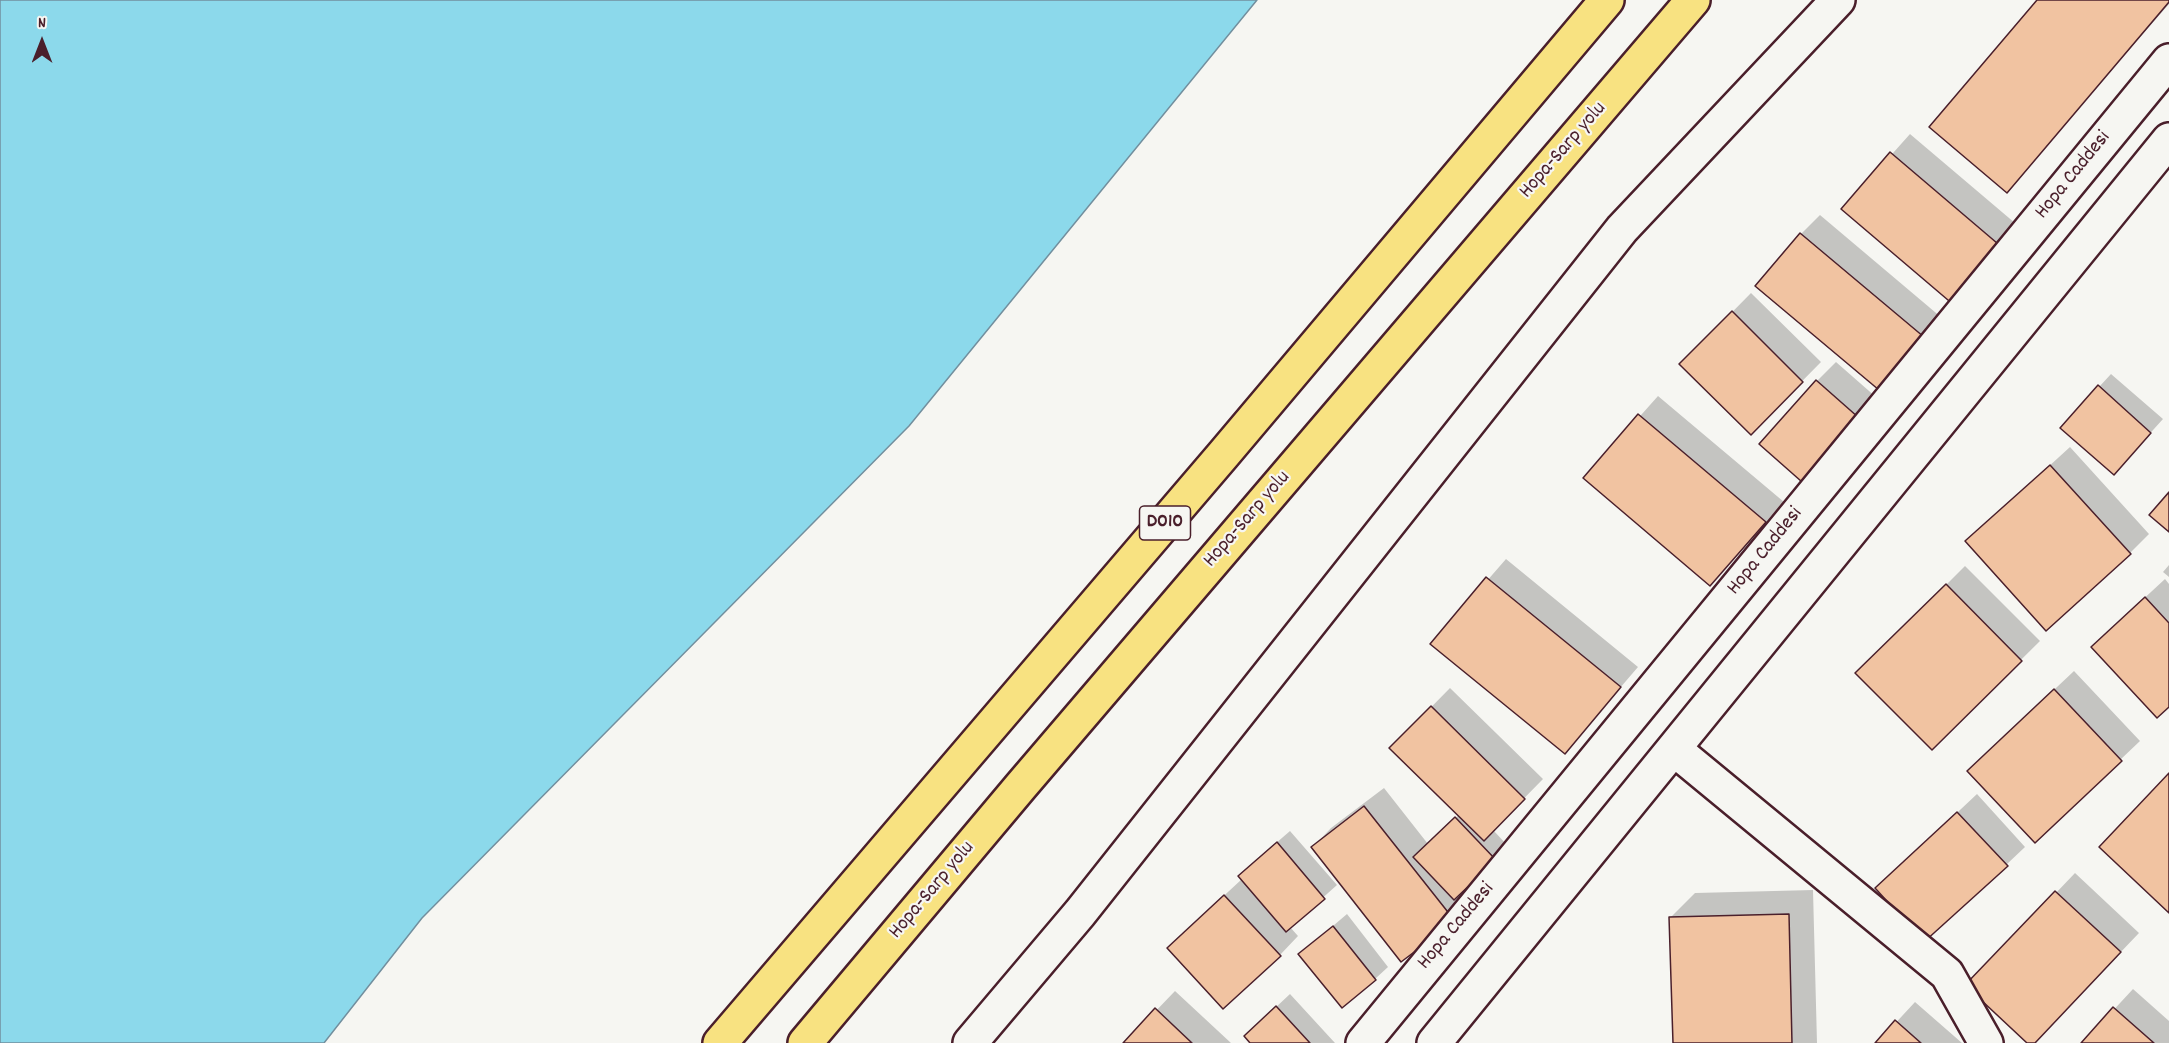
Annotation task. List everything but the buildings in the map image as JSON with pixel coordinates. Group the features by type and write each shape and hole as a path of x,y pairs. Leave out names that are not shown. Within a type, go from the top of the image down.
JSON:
{"highway":[{"name":"D010","path":"720,1043 1231,446 1607,0"},
{"name":"Hopa-Sarp yolu","path":"805,1043 1021,786 1693,0"}],"main road":[{"path":"970,1043 1080,913 1622,229 1838,0"},
{"name":"Hopa Caddesi","path":"1363,1043 2169,61"},
{"path":"1434,1043 2169,140"},
{"path":"1674,748 1947,974 1986,1043"}],"water":[{"path":"0,0 1257,0 909,426 422,918 324,1043 0,1043"}]}
